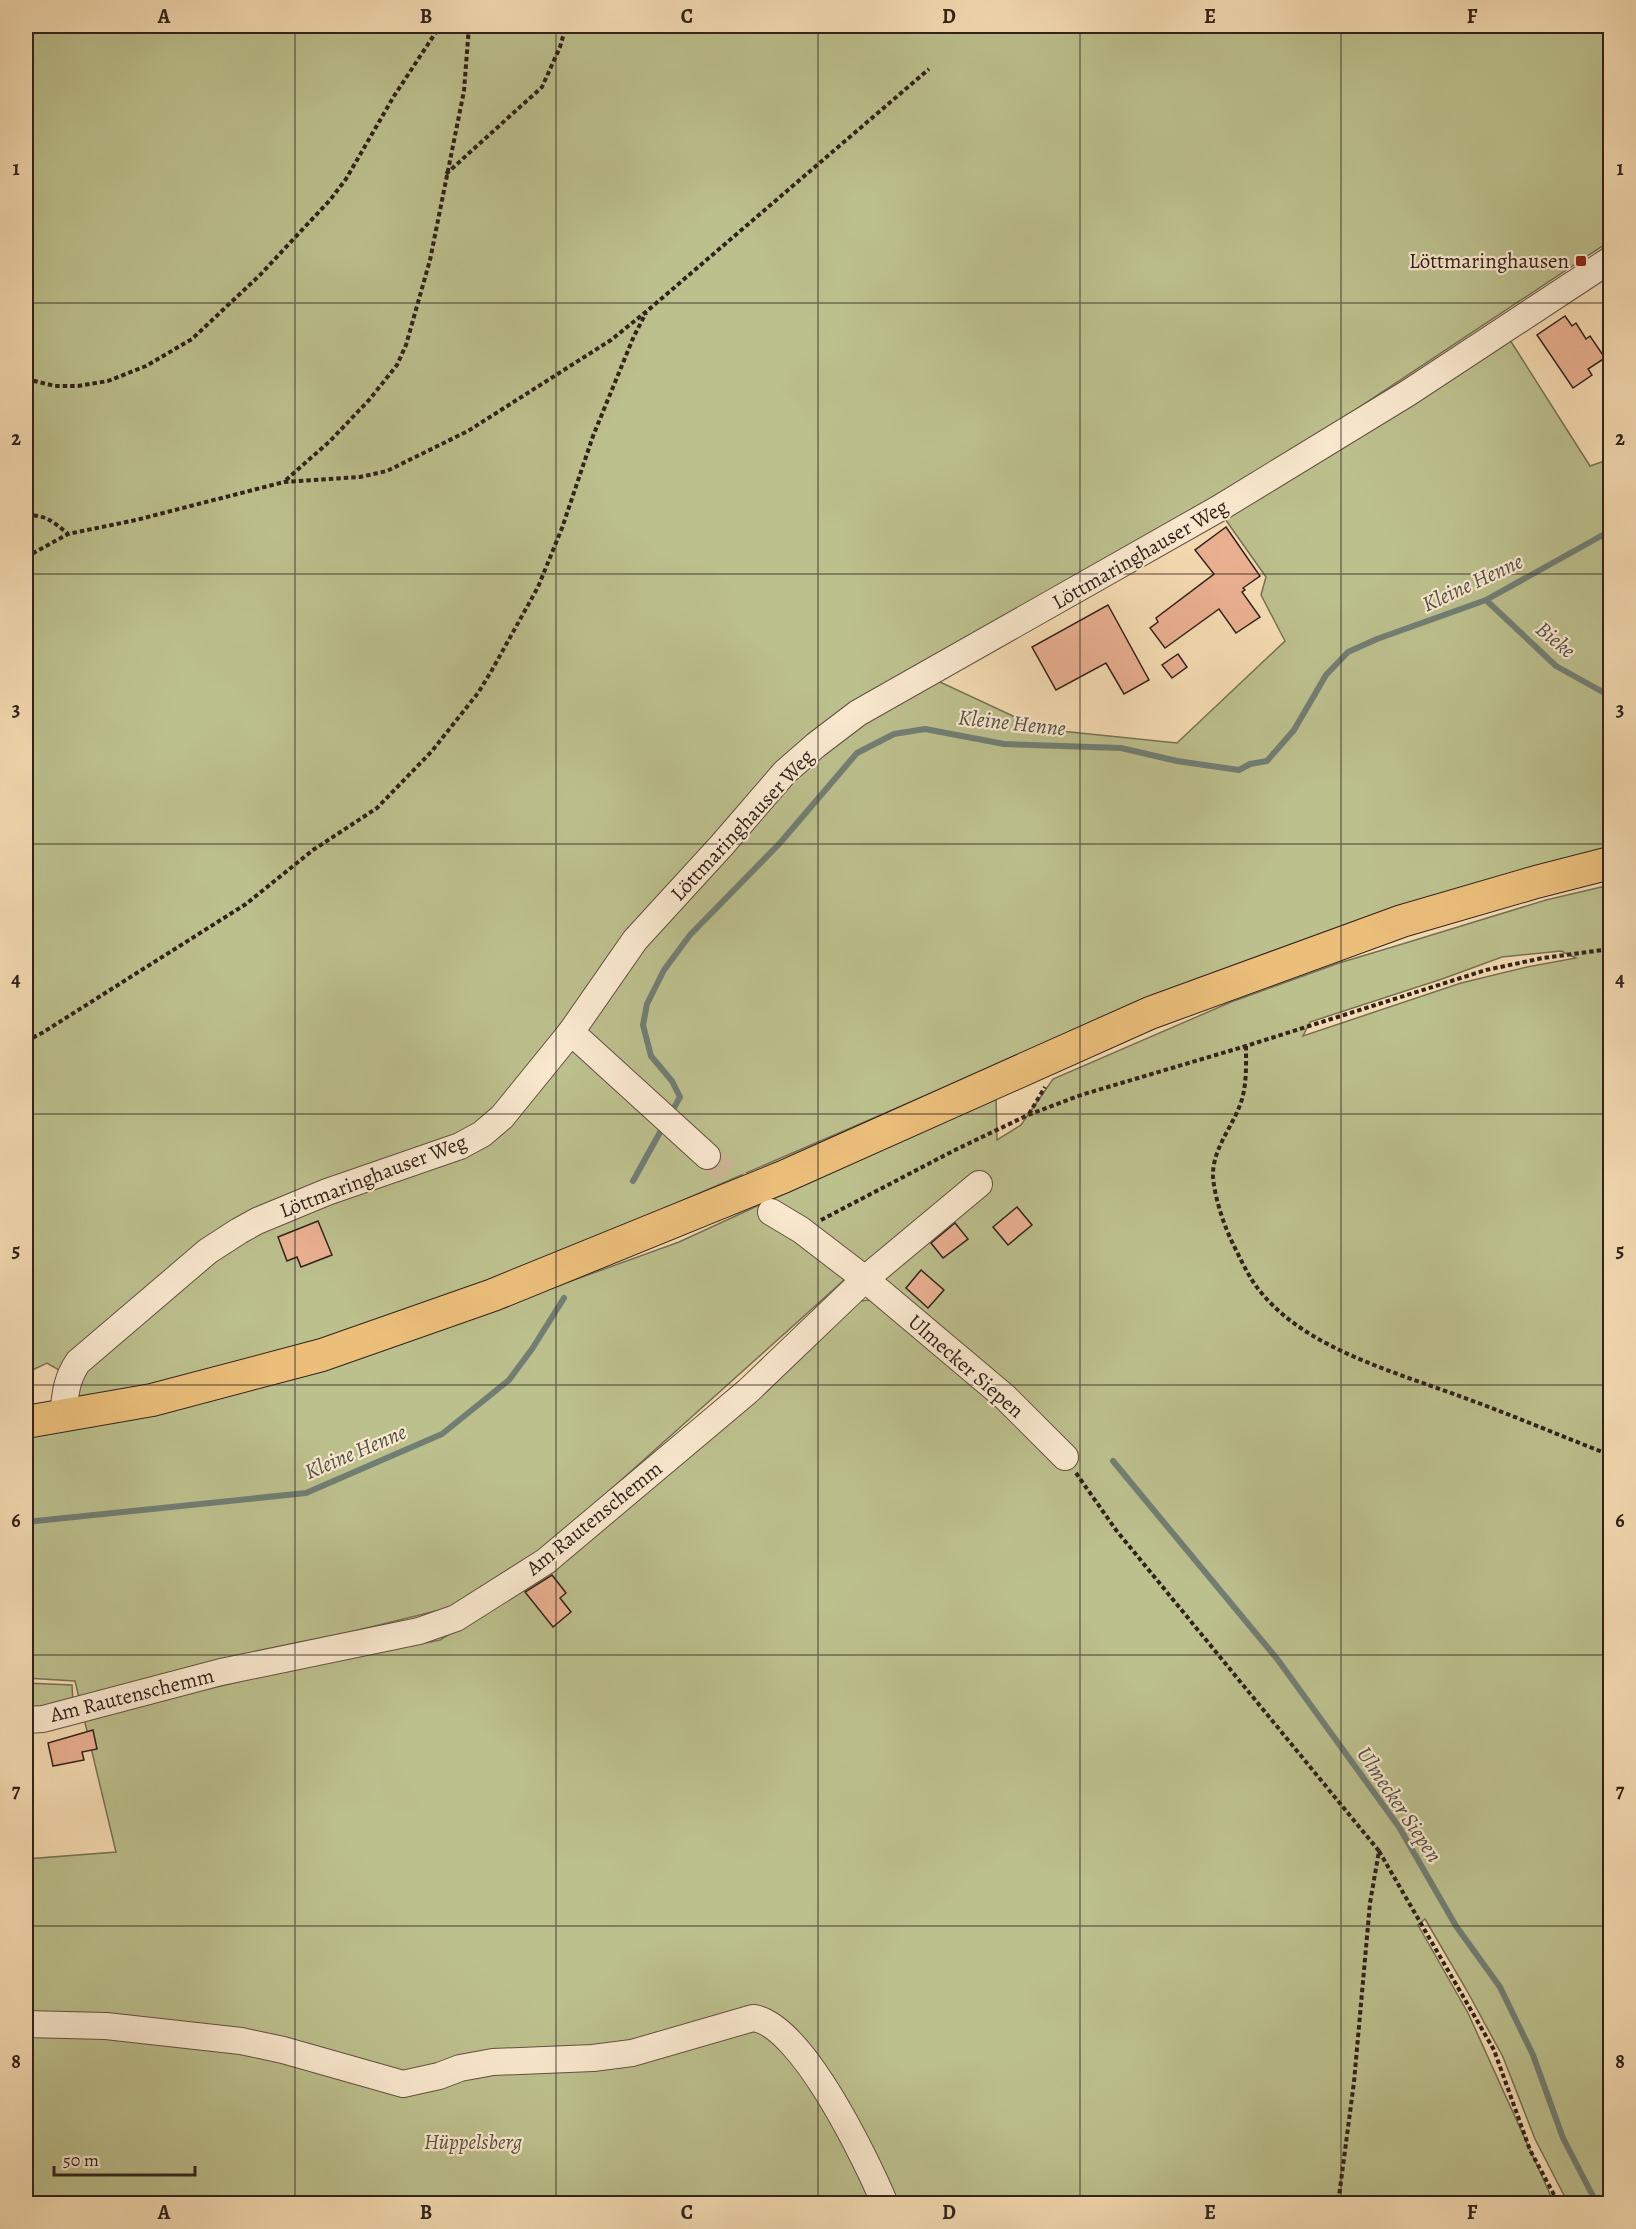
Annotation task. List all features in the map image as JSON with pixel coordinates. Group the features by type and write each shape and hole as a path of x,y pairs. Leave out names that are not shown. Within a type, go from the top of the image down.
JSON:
{"main road":[{"path":"26,1422 152,1400 322,1355 471,1302 783,1177 1150,1013 1402,921 1611,863"}],"street":[{"name":"Löttmaringhauser Weg","path":"63,1416 67,1382 78,1362 208,1251 257,1221 327,1192 460,1146 482,1134 502,1117 571,1032 634,940 722,845 760,799 801,758 858,713 1218,509 1408,393 1611,260"},
{"path":"571,1032 655,1106 707,1156"},
{"path":"865,1279 979,1184"},
{"name":"Ulmecker Siepen","path":"771,1212 801,1230 865,1279 1005,1397 1065,1457"},
{"name":"Am Rautenschemm","path":"26,1720 44,1719 221,1672 419,1631 456,1618 546,1561 748,1391 865,1279"},
{"path":"26,2024 106,2026 241,2041 282,2050 403,2084 484,2063 622,2054 703,2034 753,2018 760,2019 769,2022 786,2038 831,2097 872,2172 885,2204"}],"path":[{"path":"26,379 55,386 78,386 108,381 146,366 192,339 260,275 330,201 440,26"},
{"path":"284,482 330,441 386,381 397,365 406,345 430,260 464,91 469,26"},
{"path":"446,174 542,87 560,47 566,26"},
{"path":"26,557 68,534 136,520 284,482 360,477 387,471 468,431 610,340 647,311 929,69"},
{"path":"26,1041 246,904 312,850 377,808 432,751 487,678 538,587 562,528 593,436 634,336 647,311"},
{"path":"26,516 42,516 53,521 68,534"},
{"path":"801,1230 953,1151 1028,1115 1082,1095 1486,970 1543,958 1611,950"},
{"path":"1246,1046 1245,1085 1241,1103 1218,1150 1213,1168 1214,1180 1229,1234 1250,1277 1265,1297 1280,1312 1324,1342 1384,1369 1464,1397 1611,1455"},
{"path":"1028,1115 1046,1085"},
{"path":"1065,1457 1116,1530 1378,1851 1494,2050 1530,2150 1559,2204"},
{"path":"1338,2204 1354,2082 1368,1923 1378,1851"}],"green space":[{"path":"26,26 1610,26 1610,241 1117,568 927,676 1041,729 1177,743 1285,641 1261,595 1266,577 1218,509 1510,340 1590,466 1610,459 1610,851 1006,1061 509,1275 333,1340 246,1364 85,1399 76,1395 76,1380 47,1363 26,1373"},
{"name":"Hüppelsberg","path":"1610,885 1610,2203 1568,2203 1535,2139 1503,2057 1425,1919 1418,1925 1468,2013 1554,2203 26,2204 26,1859 116,1852 75,1681 26,1678 26,1434 513,1302 679,1242 996,1096 997,1140 1021,1125 1053,1079 1231,1002 1339,963 1546,900","holes":["1561,951 1576,958 1461,983 1303,1036 1310,1022 1502,957","862,1264 886,1304 869,1300 853,1302 471,1621 440,1640 306,1666 110,1712 98,1694 448,1608 540,1553"]},
{"path":"26,1683 72,1685 73,1704 26,1713"}],"building":[{"path":"1565,316 1572,326 1576,323 1586,339 1590,336 1605,358 1588,369 1592,375 1573,388 1537,335"},
{"path":"1226,527 1260,576 1243,588 1245,590 1242,592 1260,617 1236,633 1219,609 1165,648 1150,628 1158,622 1156,618 1214,574 1195,550"},
{"path":"1108,605 1149,680 1124,694 1106,663 1056,690 1032,647"},
{"path":"1178,654 1187,667 1172,678 1162,665"},
{"path":"1017,1207 1032,1225 1008,1245 993,1227"},
{"path":"318,1221 332,1255 301,1267 297,1257 287,1261 278,1237"},
{"path":"955,1223 968,1239 943,1258 931,1243"},
{"path":"921,1270 944,1290 928,1308 906,1288"},
{"path":"552,1575 566,1593 560,1598 571,1612 553,1627 525,1592"},
{"path":"93,1730 97,1749 82,1752 84,1760 53,1766 48,1743"}],"waterway":[{"name":"Kleine Henne","path":"671,1113 680,1097 672,1081 651,1056 643,1025 647,1004 664,970 690,935 780,843 857,753 894,734 925,729 1004,744 1121,748 1177,761 1239,770 1250,764 1267,761 1294,730 1326,675 1348,652 1377,639 1486,600 1610,531"},
{"name":"Bieke","path":"1486,600 1556,666 1610,696"},
{"name":"Kleine Henne","path":"633,1181 664,1125"},
{"name":"Kleine Henne","path":"26,1522 306,1493 442,1434 509,1380 532,1349 564,1298"},
{"name":"Ulmecker Siepen","path":"1113,1461 1278,1660 1399,1827 1456,1926 1500,1987 1533,2055 1563,2138 1597,2204"}],"tunnel":[{"path":"707,1156 771,1212"}],"place":[{"name":"Löttmaringhausen","path":"1581,261"}]}
